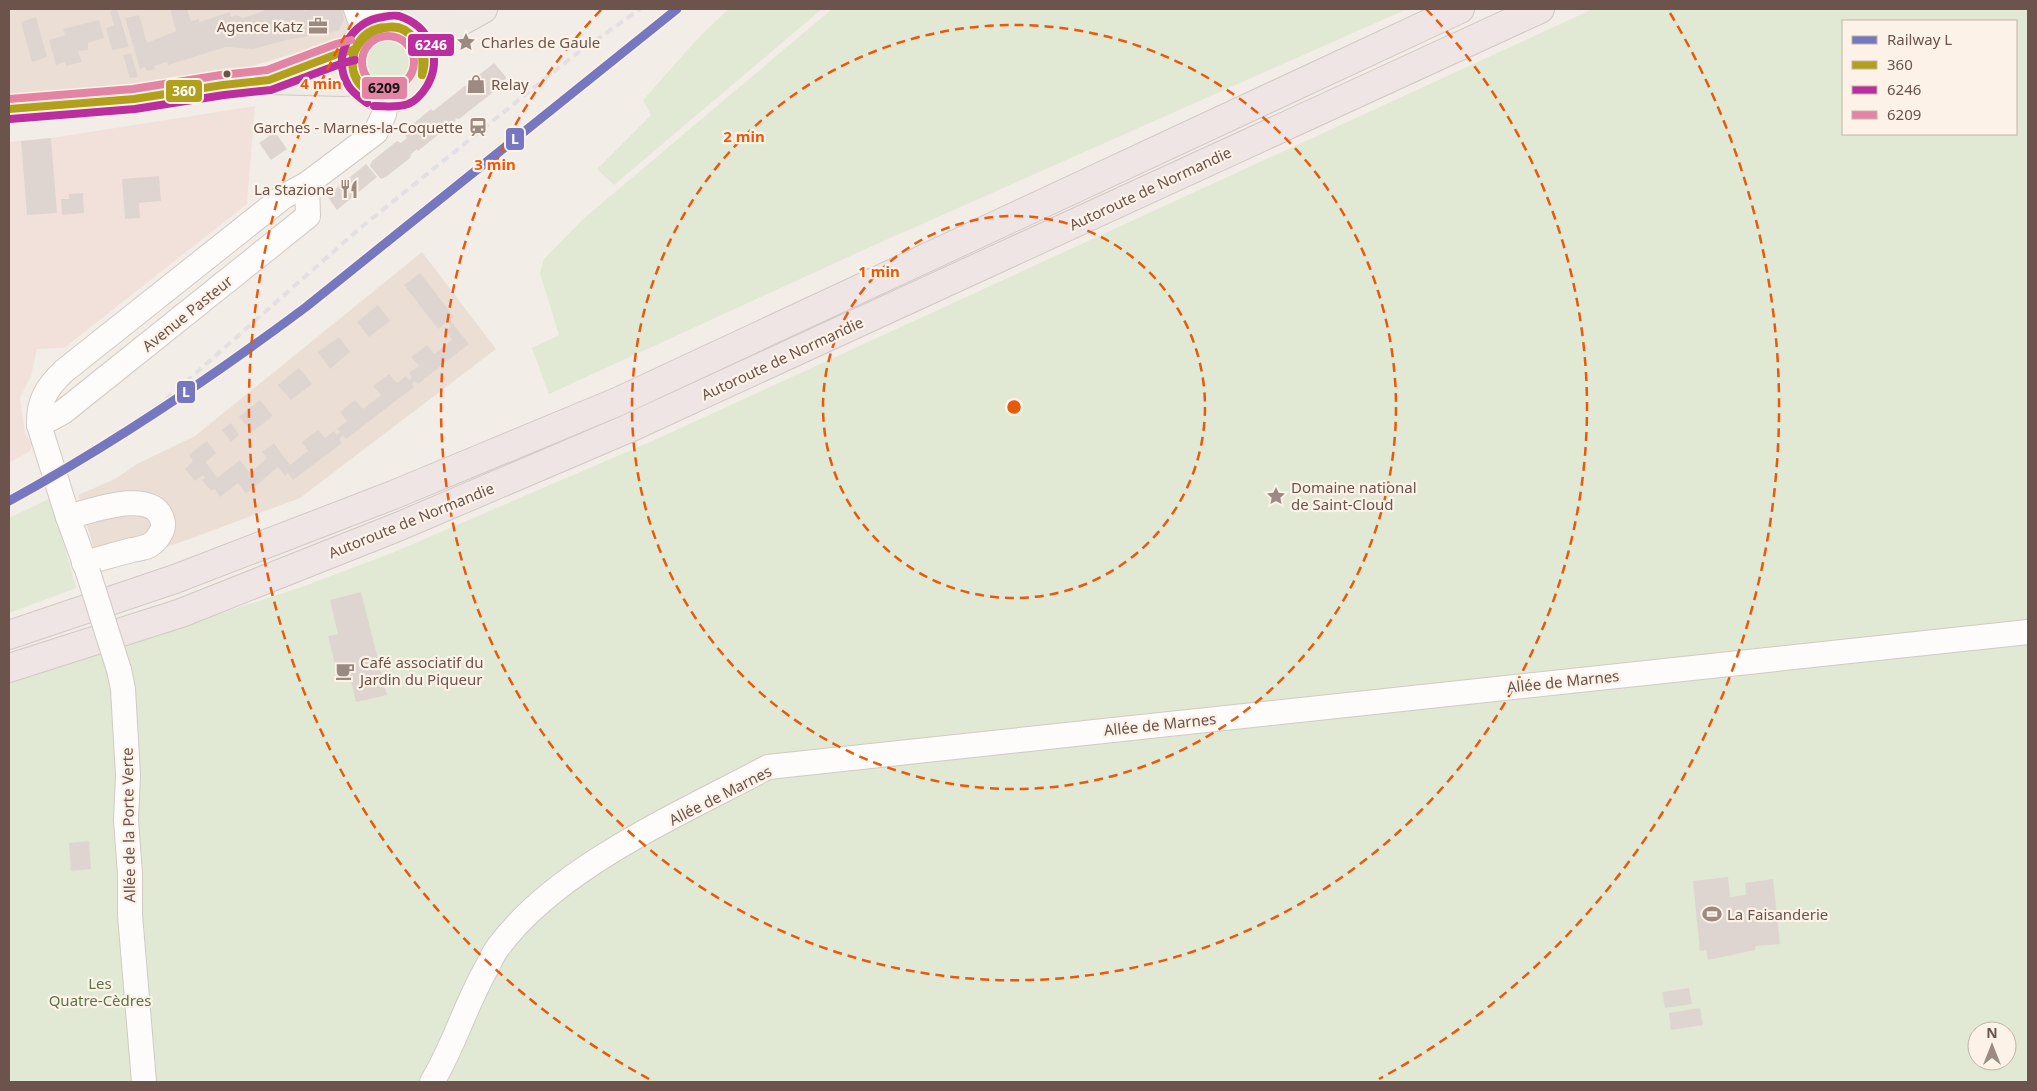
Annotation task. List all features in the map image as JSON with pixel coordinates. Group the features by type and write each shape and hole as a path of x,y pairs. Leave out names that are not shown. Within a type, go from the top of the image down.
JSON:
{"highway":[{"name":"Autoroute de Normandie","path":"9,636 175,579 393,496 617,402 1460,9"},
{"name":"Autoroute de Normandie","path":"9,668 180,613 400,526 627,429 1540,9"}],"main road":[{"path":"270,80 331,56 375,29 414,20 447,9"},
{"path":"422,49 443,31 483,9"},
{"path":"375,29 414,36 422,49 424,67 416,85 408,93 386,98 369,93 357,81 351,61 375,29"},
{"path":"9,109 134,99 223,85 270,80 357,81"}],"street":[{"path":"356,9 375,29"},
{"name":"Avenue Pasteur","path":"86,568 39,425 39,414 50,385 64,370 283,197 307,184 376,132 384,114 386,98"},
{"name":"Avenue Pasteur","path":"39,425 63,412 308,216 307,184"},
{"path":"68,517 128,503 145,503 156,508 161,516 163,525 160,534 151,545 86,568"},
{"name":"Allée de la Porte Verte","path":"86,568 119,670 123,689 128,775 126,820 130,874 130,914 144,1082"},
{"name":"Allée de Marnes","path":"432,1082 445,1060 481,978 498,948 520,921 543,899 570,879 632,840 768,767 2028,632"}],"shaded area":[{"path":"9,9 416,9 346,38 205,80 9,100"},
{"path":"255,106 247,204 64,348 37,349 31,376 20,398 25,434 33,445 29,452 9,463 9,142 51,138"},
{"path":"422,252 496,349 300,498 184,541 100,569 78,495 115,479 137,464 195,436"}],"green space":[{"path":"729,9 822,9 614,185 597,169 651,115 643,100 702,34"},
{"path":"832,9 1407,9 870,247 549,394 532,348 559,335 540,273 544,259 582,220"},
{"name":"Domaine national de Saint-Cloud","path":"1593,9 2028,9 2028,1082 9,1082 9,681 101,653 76,576 100,569 124,644 299,588 392,553 657,439"},
{"path":"382,35 394,35 404,39 412,47 416,63 412,79 404,87 394,91 382,91 372,87 364,79 360,69 360,57 364,47 372,39"},
{"path":"51,498 76,588 9,613 9,518"}],"building":[{"path":"117,9 129,47 112,50 106,28 114,25 110,11"},
{"path":"170,9 187,9 191,21 199,19 199,22 230,12 231,17 237,15 243,18 266,9 303,9 304,11 309,9 342,9 344,20 338,31 286,40 253,49 226,47 168,65 167,62 154,66 155,69 147,71 145,67 140,69 125,18 139,15 147,43 176,31"},
{"path":"36,17 47,57 32,62 21,22"},
{"path":"99,20 104,38 88,43 88,50 78,51 82,62 66,66 65,62 56,65 49,40 65,35 63,29"},
{"path":"131,53 138,77 130,78 123,55"},
{"path":"494,63 506,77 506,82 459,119 455,118 456,120 418,151 417,149 411,154 410,158 381,179 370,166 372,161 397,141 401,143 407,138 405,135 414,126 413,124 431,109 433,111"},
{"path":"275,132 287,149 271,160 259,143"},
{"path":"51,138 57,213 27,215 21,141"},
{"name":"La Stazione","path":"366,164 377,177 337,210 327,196"},
{"path":"159,176 161,201 139,203 140,218 125,219 122,179"},
{"path":"83,193 84,213 62,215 61,199 69,199 69,194"},
{"path":"420,273 454,317 450,320 469,344 418,384 415,381 412,384 414,387 346,439 343,436 339,439 342,443 293,480 288,473 285,476 278,467 246,494 238,483 220,497 215,489 211,491 202,480 205,478 203,475 195,481 185,469 193,461 189,455 207,441 216,453 206,462 217,478 240,460 250,473 267,458 262,452 274,443 290,465 308,451 302,442 318,430 325,438 334,431 337,435 340,432 337,429 347,421 340,412 355,400 363,409 381,395 373,386 389,374 397,383 406,376 409,380 412,377 409,373 419,366 411,357 427,345 434,354 452,340 445,330 451,327 447,322 438,329 404,285"},
{"path":"378,305 390,321 369,337 357,322"},
{"path":"339,337 350,352 330,369 318,352"},
{"path":"299,368 312,384 291,400 278,385"},
{"path":"260,400 273,416 252,432 239,417"},
{"path":"231,423 239,435 231,442 222,430"},
{"path":"361,592 387,695 356,702 348,669 337,672 328,636 338,634 330,600"},
{"path":"89,841 91,869 71,871 69,843"},
{"path":"1728,877 1730,897 1746,895 1745,883 1773,879 1780,944 1756,946 1755,950 1708,960 1706,950 1700,951 1693,881"},
{"path":"1689,988 1692,1004 1665,1008 1662,992"},
{"path":"1700,1008 1703,1025 1671,1030 1669,1013"}],"railway":[{"path":"71,467 117,437 163,402 359,229 572,57 640,9"}],"rail line":[{"name":"L","path":"9,501 86,457 198,385 306,307 677,9"}],"transit line":[{"name":"6246","path":"367,103 354,93 348,85 343,74 343,52 353,33 362,25 383,17 399,16 419,27 426,35 431,44 433,54 434,65 432,75 423,92 411,103 395,106 374,106"},
{"name":"360","path":"370,92 356,80 353,72 353,54 362,38 373,30 391,27 402,28 414,38"},
{"name":"360","path":"370,92 358,81 353,70 356,50 362,41 369,34 379,29 390,28 401,29 414,38"},
{"name":"6209","path":"383,36 393,36 407,43 414,57 414,62 414,67 407,81 393,88 383,88 373,84 366,77 362,67 362,57 366,47 373,40 383,36"},
{"name":"360","path":"414,38 423,50 424,65 422,75"},
{"name":"360","path":"414,38 422,55 422,75"},
{"name":"6209","path":"9,99 133,89 221,75 267,70 351,40"},
{"name":"360","path":"9,109 134,99 269,80 340,53 353,50"},
{"name":"6246","path":"10,119 135,109 224,95 271,90 355,60"}],"place":[{"name":"Agence Katz","path":"318,26"},
{"name":"Charles de Gaule","path":"466,42"},
{"name":"Relay","path":"476,84"},
{"name":"Garches - Marnes-la-Coquette","path":"478,127"},
{"name":"La Stazione","path":"349,189"},
{"name":"Domaine national de Saint-Cloud","path":"1276,496"},
{"name":"Café associatif du Jardin du Piqueur","path":"345,671"},
{"name":"La Faisanderie","path":"1712,914"}],"park label":[{"name":"Les Quatre-Cèdres","path":"100,992"}]}
